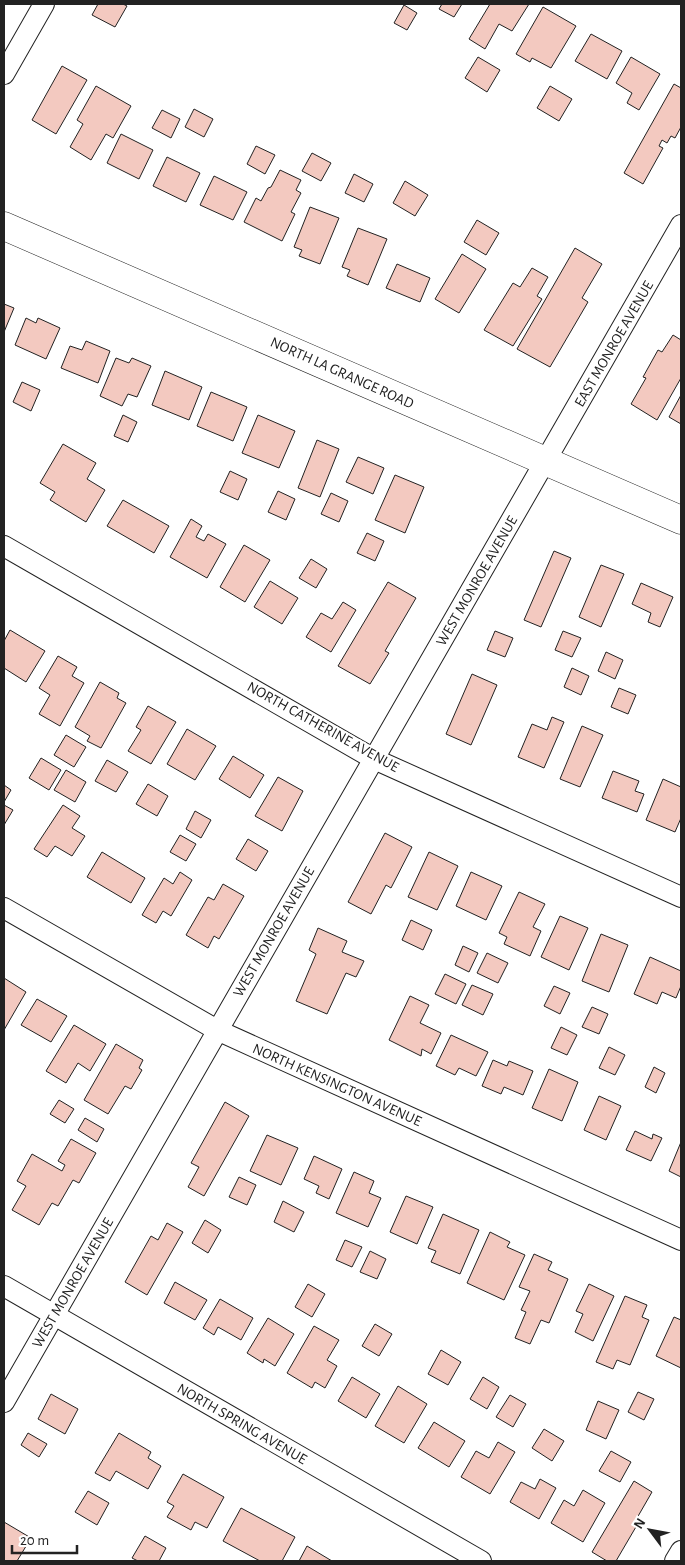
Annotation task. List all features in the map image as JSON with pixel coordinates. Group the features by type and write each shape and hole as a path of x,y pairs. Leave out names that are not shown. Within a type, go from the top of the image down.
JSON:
{"main road":[{"name":"NORTH LA GRANGE ROAD","path":"4,226 681,520"}],"street":[{"path":"4,74 44,4"},
{"name":"EAST MONROE AVENUE","path":"546,462 681,225"},
{"name":"WEST MONROE AVENUE","path":"4,1402 546,462"},
{"name":"NORTH CATHERINE AVENUE","path":"4,546 374,758 681,898"},
{"name":"NORTH KENSINGTON AVENUE","path":"4,908 217,1030 681,1240"},
{"name":"NORTH SPRING AVENUE","path":"4,1286 481,1561"},
{"path":"675,1561 681,1551"}],"building":[{"path":"98,4 123,4 127,6 115,27 92,15"},
{"path":"442,4 462,4 454,17 439,9"},
{"path":"490,4 529,4 512,31 499,24 485,49 469,39"},
{"path":"404,5 417,13 407,30 394,23"},
{"path":"543,7 576,26 551,68 532,58 530,62 516,54"},
{"path":"591,34 622,51 607,79 575,61"},
{"path":"478,57 500,70 487,92 465,78"},
{"path":"631,57 660,74 639,110 627,103 632,93 616,83"},
{"path":"62,66 87,80 56,134 32,120"},
{"path":"674,84 681,88 681,127 675,138 671,136 667,143 662,140 659,146 663,148 643,184 624,173"},
{"path":"96,86 131,106 113,138 106,134 91,160 70,147 83,124 77,120"},
{"path":"550,86 572,99 559,121 537,108"},
{"path":"194,109 213,119 204,137 185,127"},
{"path":"162,110 180,119 171,138 152,128"},
{"path":"121,134 153,150 139,179 107,163"},
{"path":"256,146 275,155 265,174 247,164"},
{"path":"312,153 331,163 321,181 302,171"},
{"path":"167,157 200,173 186,202 153,186"},
{"path":"280,170 301,180 296,190 301,193 291,212 295,214 282,241 244,222 256,198 261,201"},
{"path":"354,174 373,184 364,202 345,193"},
{"path":"214,176 247,192 233,220 200,205"},
{"path":"405,181 428,195 415,216 393,203"},
{"path":"310,207 339,218 320,264 299,256 302,250 294,247"},
{"path":"477,220 499,233 486,255 464,242"},
{"path":"358,228 387,239 368,285 347,276 350,270 342,267"},
{"path":"575,248 602,264 582,298 588,302 550,367 517,349"},
{"path":"462,254 486,269 459,313 435,299"},
{"path":"397,264 430,278 420,302 386,288"},
{"path":"532,268 548,277 537,296 542,299 513,346 484,330 513,283 520,287"},
{"path":"4,304 14,308 4,332"},
{"path":"26,318 36,323 38,318 60,328 46,359 15,345"},
{"path":"673,335 681,340 681,378 657,420 631,404 646,378 643,377 658,350 662,352"},
{"path":"86,341 110,351 98,383 61,368 70,346 82,350"},
{"path":"116,358 129,363 132,358 151,366 137,397 128,394 122,406 100,396"},
{"path":"165,371 202,387 189,420 152,405"},
{"path":"22,382 40,390 31,411 13,402"},
{"path":"211,392 247,407 233,441 197,426"},
{"path":"681,395 681,424 669,417"},
{"path":"123,415 137,422 128,442 114,436"},
{"path":"258,415 295,431 279,468 242,453"},
{"path":"317,440 339,449 320,497 298,488"},
{"path":"63,444 96,463 87,479 105,490 86,522 50,500 55,492 40,483"},
{"path":"358,457 384,468 373,494 346,482"},
{"path":"230,471 247,479 238,500 220,492"},
{"path":"395,475 424,487 405,533 375,520"},
{"path":"278,491 295,499 286,520 268,512"},
{"path":"331,493 348,501 339,522 321,514"},
{"path":"123,500 169,526 154,553 107,526"},
{"path":"191,519 202,526 196,537 204,541 208,534 226,544 207,578 170,557"},
{"path":"367,533 384,541 375,561 357,553"},
{"path":"244,545 270,560 245,602 220,587"},
{"path":"554,551 571,558 541,627 524,620"},
{"path":"311,559 327,569 316,588 299,578"},
{"path":"601,565 624,574 601,627 579,617"},
{"path":"270,581 298,598 282,624 254,607"},
{"path":"388,582 416,598 385,651 389,653 370,684 338,666"},
{"path":"641,583 673,597 660,627 648,622 651,613 632,604"},
{"path":"343,602 356,610 331,652 306,637 321,613 332,619"},
{"path":"10,630 45,651 26,682 4,668 4,641"},
{"path":"495,631 513,638 505,657 487,650"},
{"path":"563,631 581,638 572,657 555,650"},
{"path":"606,652 623,660 615,679 598,671"},
{"path":"58,656 77,667 72,676 84,683 60,726 39,714 50,695 39,688"},
{"path":"572,668 589,676 581,695 564,687"},
{"path":"472,674 497,685 471,745 446,734"},
{"path":"100,682 119,693 117,698 126,703 101,748 87,741 90,736 75,727"},
{"path":"619,688 636,695 628,714 611,707"},
{"path":"148,706 176,722 151,764 128,751 141,730 136,727"},
{"path":"552,717 564,722 544,768 518,757 532,724 547,730"},
{"path":"582,726 603,735 580,787 560,779"},
{"path":"187,729 216,746 195,780 167,764"},
{"path":"66,735 86,747 74,767 54,755"},
{"path":"233,756 264,775 250,798 219,779"},
{"path":"41,758 61,770 49,790 29,778"},
{"path":"107,760 128,772 116,792 95,781"},
{"path":"66,770 86,782 75,802 54,790"},
{"path":"613,771 639,781 635,791 644,794 637,812 602,798"},
{"path":"278,777 303,791 282,831 255,816"},
{"path":"663,779 681,787 681,818 675,832 646,820"},
{"path":"148,784 168,796 157,816 136,804"},
{"path":"4,785 11,790 4,802"},
{"path":"4,805 13,810 4,825"},
{"path":"63,805 80,816 72,828 85,836 72,856 55,846 47,857 34,849"},
{"path":"195,811 211,820 201,838 186,829"},
{"path":"385,833 412,847 391,888 386,885 371,914 348,902"},
{"path":"180,835 196,844 186,861 170,852"},
{"path":"248,839 268,851 256,871 236,859"},
{"path":"102,852 145,878 131,903 87,877"},
{"path":"429,852 458,866 437,910 408,897"},
{"path":"180,872 192,880 171,916 163,911 156,923 142,915 164,878 173,884"},
{"path":"471,872 502,886 486,920 456,906"},
{"path":"223,884 244,896 219,939 214,936 208,948 186,935 208,897 214,900"},
{"path":"519,892 545,904 533,927 541,931 530,956 504,944 507,937 499,933"},
{"path":"560,916 588,928 569,970 541,957"},
{"path":"411,920 432,930 423,950 402,940"},
{"path":"318,928 347,941 342,952 364,961 356,977 346,973 327,1014 296,1001 316,954 309,950"},
{"path":"601,934 628,945 609,992 582,981"},
{"path":"463,946 478,953 469,972 455,965"},
{"path":"487,953 508,963 498,983 477,973"},
{"path":"650,957 681,971 681,986 676,998 662,992 657,1004 634,994"},
{"path":"445,974 466,984 456,1004 435,994"},
{"path":"4,978 26,992 4,1030"},
{"path":"472,985 493,994 483,1015 462,1005"},
{"path":"554,986 570,993 560,1014 544,1006"},
{"path":"410,996 429,1005 420,1023 441,1033 431,1054 422,1049 421,1056 389,1040"},
{"path":"37,999 67,1016 51,1042 21,1025"},
{"path":"592,1007 608,1014 599,1034 582,1027"},
{"path":"74,1025 106,1044 90,1071 78,1063 66,1083 46,1071"},
{"path":"561,1027 577,1035 567,1055 551,1048"},
{"path":"451,1035 488,1052 476,1076 459,1068 455,1075 436,1066"},
{"path":"116,1044 143,1060 139,1068 142,1070 131,1089 125,1086 108,1114 84,1100"},
{"path":"609,1047 625,1055 615,1075 599,1068"},
{"path":"493,1060 507,1066 509,1061 533,1071 523,1095 504,1087 501,1094 482,1086"},
{"path":"654,1067 665,1073 656,1093 645,1087"},
{"path":"549,1069 578,1082 562,1121 532,1108"},
{"path":"599,1096 621,1106 606,1140 584,1130"},
{"path":"59,1100 74,1109 65,1123 50,1114"},
{"path":"225,1102 249,1116 204,1196 188,1187 199,1167 191,1163"},
{"path":"85,1118 104,1129 97,1142 78,1130"},
{"path":"635,1131 652,1139 653,1134 662,1138 651,1161 626,1150"},
{"path":"267,1135 298,1148 281,1185 250,1171"},
{"path":"71,1139 96,1153 79,1183 73,1180 58,1206 52,1203 39,1225 12,1210 26,1186 17,1181 32,1154 62,1171 65,1165 58,1161"},
{"path":"681,1142 681,1177 669,1171"},
{"path":"314,1156 342,1169 329,1199 316,1193 319,1186 304,1179"},
{"path":"354,1172 374,1181 369,1193 381,1198 368,1227 336,1213"},
{"path":"239,1177 256,1185 247,1205 229,1197"},
{"path":"406,1196 433,1207 417,1244 390,1232"},
{"path":"283,1201 304,1212 294,1232 274,1222"},
{"path":"443,1214 479,1230 460,1274 431,1262 436,1251 428,1248"},
{"path":"205,1220 221,1230 208,1253 192,1243"},
{"path":"167,1223 183,1232 147,1295 125,1282 151,1236 158,1240"},
{"path":"490,1232 510,1242 507,1247 525,1255 504,1300 467,1283"},
{"path":"345,1240 362,1247 352,1267 336,1260"},
{"path":"370,1251 386,1259 377,1279 360,1272"},
{"path":"534,1254 552,1262 548,1270 568,1279 549,1323 541,1320 530,1344 515,1338 526,1312 521,1310 530,1291 519,1287"},
{"path":"175,1282 207,1300 195,1320 164,1303"},
{"path":"308,1284 325,1294 312,1317 295,1307"},
{"path":"589,1284 614,1296 593,1341 575,1332 583,1314 576,1311"},
{"path":"625,1296 647,1305 642,1317 649,1320 630,1365 617,1360 613,1369 596,1362"},
{"path":"220,1299 253,1318 241,1340 218,1327 214,1335 203,1328"},
{"path":"674,1317 681,1320 681,1368 656,1356"},
{"path":"268,1318 294,1334 275,1366 264,1359 263,1363 247,1353"},
{"path":"375,1324 392,1334 379,1356 362,1346"},
{"path":"314,1326 339,1340 327,1360 337,1366 325,1388 315,1382 312,1388 287,1373"},
{"path":"441,1350 461,1362 448,1385 428,1374"},
{"path":"352,1377 380,1394 366,1418 338,1401"},
{"path":"483,1377 499,1387 487,1409 470,1399"},
{"path":"398,1386 427,1404 404,1443 375,1426"},
{"path":"638,1392 654,1399 644,1420 628,1412"},
{"path":"51,1394 78,1409 65,1434 38,1419"},
{"path":"510,1395 526,1404 513,1427 496,1417"},
{"path":"598,1401 619,1410 606,1439 586,1430"},
{"path":"434,1422 465,1441 449,1467 418,1448"},
{"path":"544,1429 564,1441 552,1461 532,1448"},
{"path":"28,1433 47,1444 39,1457 21,1445"},
{"path":"119,1433 151,1452 148,1458 161,1466 148,1489 116,1471 110,1481 95,1473"},
{"path":"498,1442 515,1452 490,1494 461,1477 476,1451 489,1458"},
{"path":"611,1451 631,1462 620,1482 599,1471"},
{"path":"183,1474 224,1497 207,1528 195,1522 191,1530 167,1517 174,1506 167,1502"},
{"path":"540,1479 556,1488 539,1519 510,1502 521,1482 535,1489"},
{"path":"634,1481 652,1492 637,1518 640,1520 616,1561 607,1561 592,1552"},
{"path":"583,1490 605,1503 583,1542 551,1523 564,1500 574,1506"},
{"path":"88,1491 109,1503 97,1525 75,1512"},
{"path":"241,1508 295,1537 282,1561 260,1561 223,1541"},
{"path":"4,1522 31,1538 17,1561 4,1561"},
{"path":"145,1536 166,1548 159,1561 138,1561 132,1558"},
{"path":"307,1546 332,1561 299,1561"}]}
